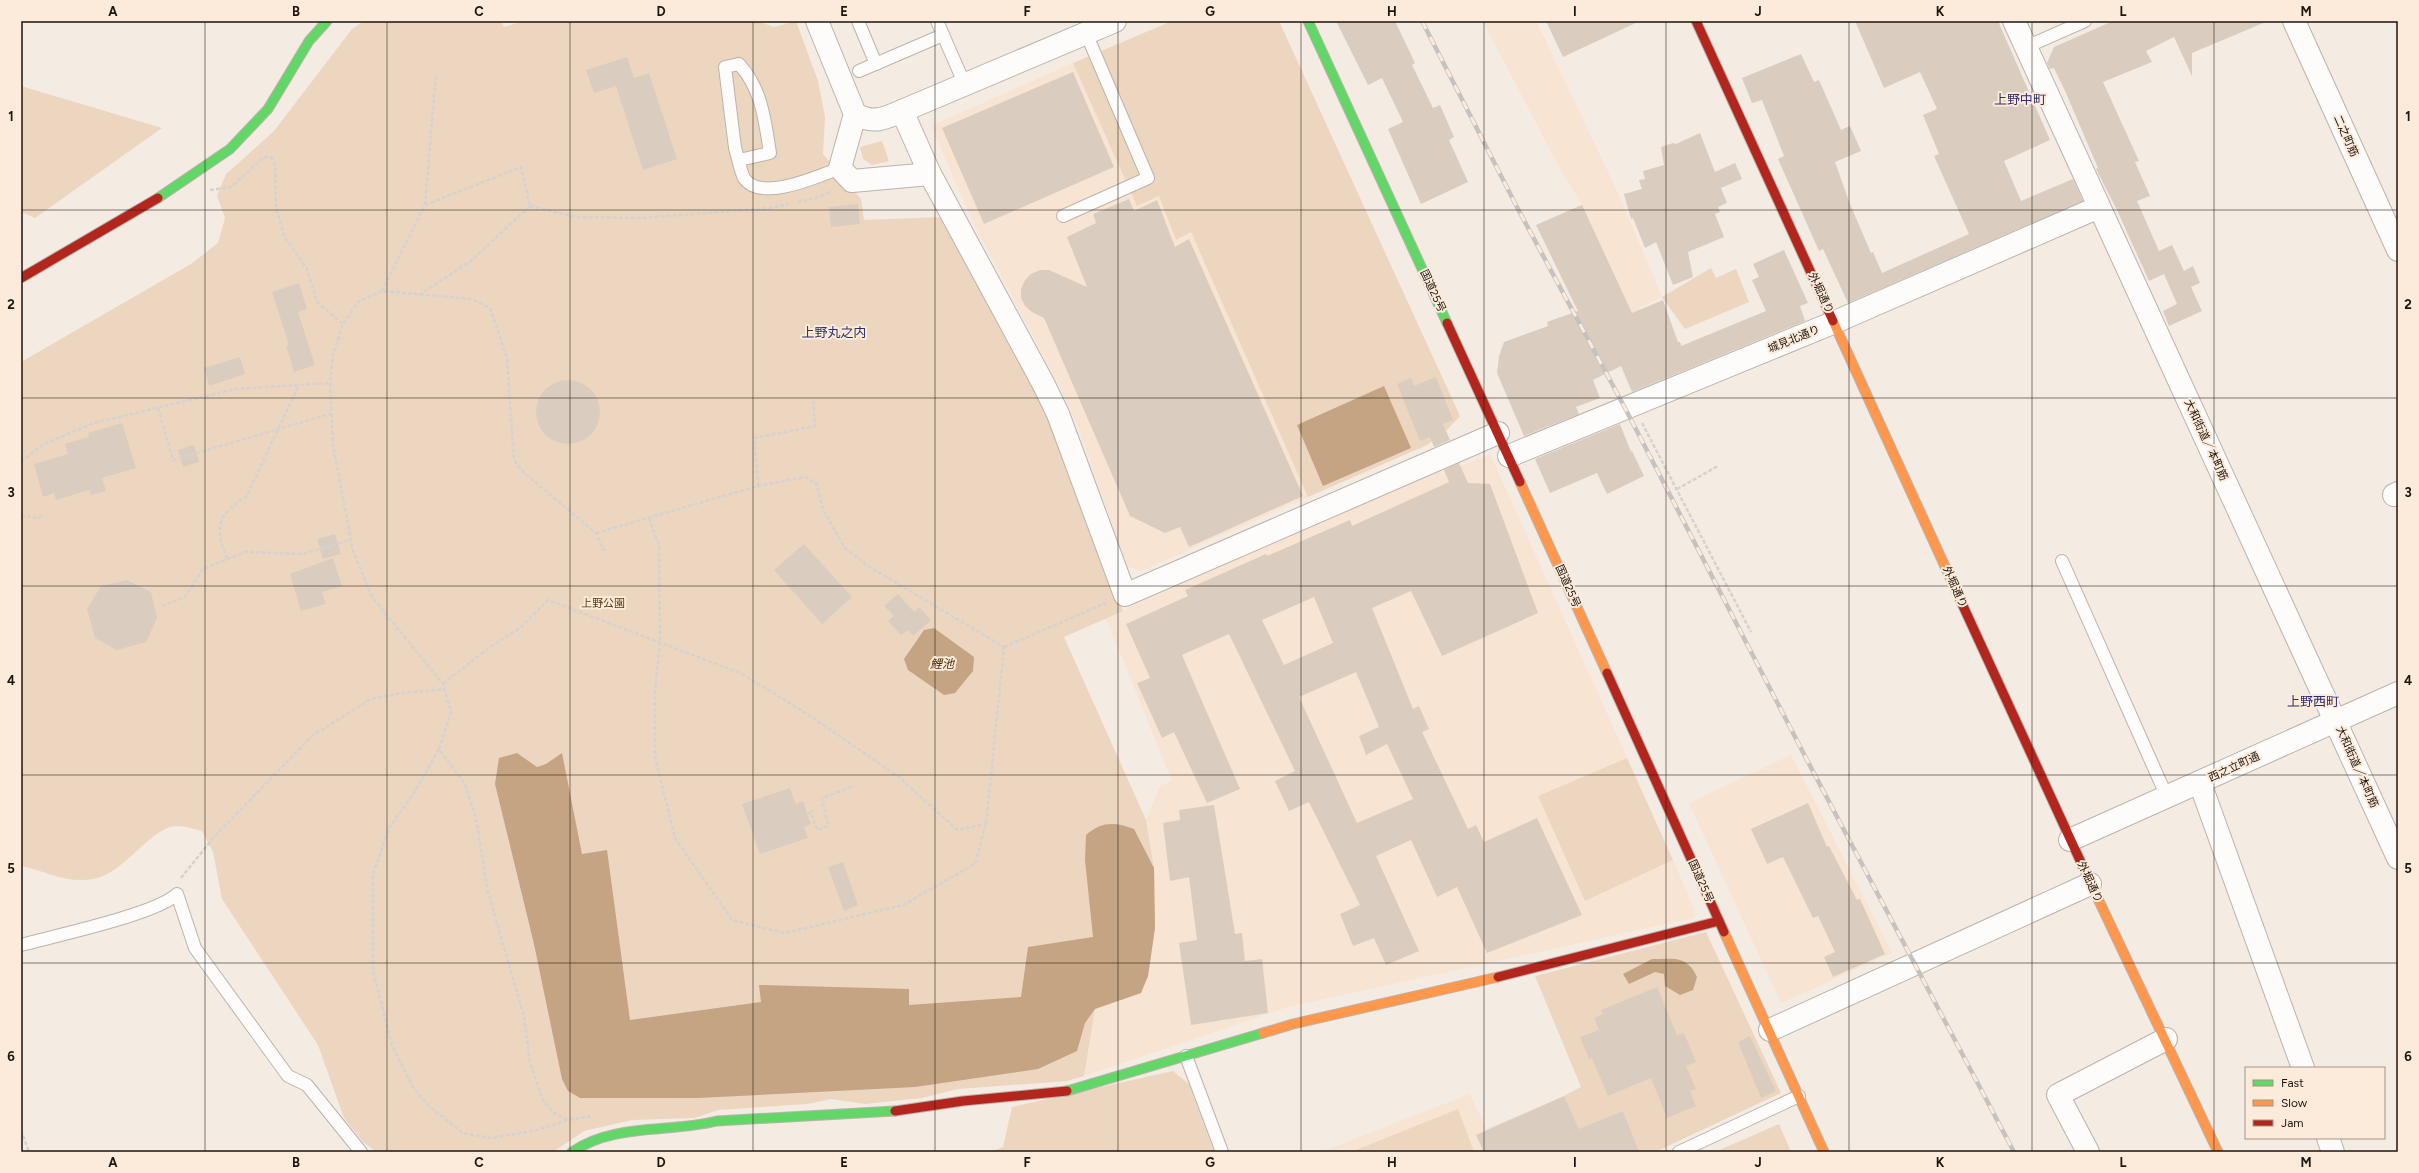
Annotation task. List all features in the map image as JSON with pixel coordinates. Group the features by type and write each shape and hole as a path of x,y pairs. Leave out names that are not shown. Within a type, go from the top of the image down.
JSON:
{"main road":[{"path":"21,278 174,188 230,149 268,109 309,41 327,21"},
{"name":"国道25号","path":"1308,21 1509,456 1824,1152"},
{"name":"外堀通り","path":"1696,21 1835,322 2090,884 2166,1039 2218,1152"},
{"path":"572,1152 588,1141 613,1133 692,1127 718,1121 898,1111 963,1100 1069,1091 1293,1024 1525,971 1719,921"}],"street":[{"path":"817,21 854,114 846,174 930,174"},
{"path":"854,114 864,119 878,121 1115,21"},
{"name":"大和街道／本町筋","path":"2014,21 2398,858"},
{"name":"二之町筋","path":"2294,21 2398,250"},
{"path":"902,111 930,174 1051,399 1125,595 1498,433"},
{"name":"城見北通り","path":"1509,456 1632,404 1835,322 2099,207"},
{"name":"西之立町通","path":"2070,840 2398,693"},
{"path":"2200,783 2303,1067"},
{"path":"1770,1030 2090,884"},
{"path":"2088,1152 2058,1095 2166,1039"},
{"path":"2328,1139 2333,1152"}],"lane":[{"path":"858,21 876,64"},
{"path":"937,21 965,85"},
{"path":"2026,47 2085,21"},
{"path":"1063,216 1148,178 1086,33"},
{"path":"859,71 943,35"},
{"path":"738,160 770,153 763,111 757,92 749,75 739,64 725,67 735,148 738,160 744,178 753,186 769,190 808,180 846,174"},
{"path":"2062,561 2167,797"},
{"path":"21,945 136,913 169,901 176,894 196,948 288,1076 307,1085 361,1152"},
{"path":"1186,1056 1222,1152"},
{"path":"1679,1152 1799,1096"}],"path":[{"path":"382,291 426,205 436,73"},
{"path":"205,187 213,190 231,187 264,157 272,158 275,164 276,207 284,236 307,269 317,302 343,324"},
{"path":"426,205 521,167 530,206"},
{"path":"530,206 577,216 635,218 770,208 816,198 846,174"},
{"path":"418,295 472,260 530,206"},
{"path":"599,1115 568,1120 537,1130 491,1138 463,1133 430,1107 413,1087 392,1045 373,971 373,874 389,828 414,793 439,749 451,712 443,684 372,597 352,551 333,445 330,414 330,383 333,354 343,324 359,301 382,291 471,299 490,308 507,358 514,460 523,472 596,533 603,550 607,549"},
{"path":"21,462 42,445 94,423 235,389 330,383"},
{"path":"227,559 219,538 222,519 230,507 246,498 280,430 299,385"},
{"path":"758,486 754,438 815,426 813,399"},
{"path":"1632,404 1751,632"},
{"path":"158,408 173,460 280,430 330,414"},
{"path":"1677,489 1718,466"},
{"path":"596,533 758,486 805,477 816,482 824,512 844,548 868,566 1004,647"},
{"path":"21,515 36,518 43,516"},
{"path":"649,518 659,545 660,643 655,692 655,757 675,838 732,920 785,933 903,905 975,864 986,824 1004,647"},
{"path":"162,606 185,597 203,569 244,552 303,554 350,540"},
{"path":"1004,647 1125,595"},
{"path":"443,684 490,647 520,628 548,600 740,673 806,713 899,777 957,830 986,824"},
{"path":"176,894 178,883 191,863 247,802 312,736 372,699 403,693 444,689"},
{"path":"439,749 465,784 476,819 488,892 524,1017 530,1062 542,1099 554,1113 568,1120"},
{"path":"808,814 811,812 817,830 828,826 822,798 854,786"},
{"path":"21,1130 28,1152"}],"shaded area":[{"path":"1483,21 1536,21 1619,195 1662,297 1640,307 1657,349 1613,371 1574,304 1536,225 1582,204 1561,171"},
{"path":"1073,63 1137,205 1159,196 1176,240 1191,232 1308,497 1141,571 1127,566 1079,430 1059,385 975,226 931,126"},
{"path":"1490,454 1627,758 1538,796 1585,901 1673,860 1694,909 1693,918 1288,1007 1084,1076 1095,1009 1141,993 1154,868 1146,820 1160,786 1172,781 1106,618 1439,467 1441,474"},
{"path":"1791,755 1892,953 1781,1003 1689,803"},
{"path":"1470,1094 1486,1129 1564,1096 1589,1152 1321,1152"}],"green space":[{"name":"上野公園","path":"364,21 501,21 504,27 523,21 757,21 774,27 796,21 818,81 825,117 823,154 861,199 864,220 941,217 1049,418 1123,611 1064,637 1146,820 1154,868 1155,928 1148,976 1141,993 1095,1009 1084,1076 1067,1081 958,1089 922,1098 865,1104 831,1099 807,1104 718,1110 695,1118 632,1120 584,1131 553,1152 377,1152 363,1142 344,1118 318,1045 222,899 213,852 202,831 180,826 167,828 158,833 116,868 105,875 93,879 74,880 21,866 21,362 191,264 218,243 225,218 217,196 226,174 274,131 352,29"},
{"path":"1172,21 1279,21 1460,416 1446,431 1427,445 1308,497 1191,232 1176,240 1159,196 1137,206 1073,63"},
{"path":"21,86 162,128 35,218 21,212"},
{"path":"882,141 889,161 872,165 863,159 860,147"},
{"path":"1711,268 1716,278 1736,269 1749,302 1685,329 1662,297"},
{"path":"1627,758 1673,860 1585,901 1538,796"},
{"path":"1706,932 1781,1093 1655,1152 1589,1152 1564,1096 1581,1087 1535,976"},
{"path":"1173,1071 1189,1084 1214,1152 990,1152 1003,1147 1012,1107"},
{"path":"1458,1109 1474,1152 1351,1152"},
{"path":"1779,1124 1791,1152 1715,1152"}],"water":[{"path":"1384,386 1411,448 1323,486 1297,425"},
{"name":"鯉池","path":"934,628 974,657 973,671 955,693 944,695 908,670 904,659 924,630"},
{"path":"517,753 537,767 546,764 562,753 582,854 607,850 630,1020 761,1002 759,985 909,989 909,1005 1021,997 1028,947 1093,937 1085,860 1086,835 1098,827 1109,824 1121,825 1134,829 1154,868 1155,928 1148,976 1141,993 1095,1009 1085,1023 1077,1051 1038,1069 915,1087 698,1098 580,1098 568,1091 562,1079 534,944 495,784 499,758"},
{"path":"1652,959 1673,959 1689,965 1697,977 1693,990 1680,995 1665,986 1664,974 1655,972 1629,984 1623,974"}],"building":[{"path":"1336,21 1395,21 1415,63 1412,65 1433,108 1440,105 1454,137 1449,140 1468,182 1421,204 1388,129 1403,122 1382,78 1368,85"},
{"path":"1546,21 1640,21 1563,57"},
{"path":"1855,21 1998,21 2050,140 2004,161 2021,201 2073,179 2083,201 1848,303 1823,249 1819,251 1778,159 1784,156 1762,100 1752,103 1742,78 1801,54 1814,82 1819,80 1841,130 1850,126 1861,151 1835,162 1850,204 1871,253 1873,252 1882,273 1969,234 1934,156 1939,154 1923,115 1937,109 1920,72 1884,88"},
{"path":"2113,21 2268,21 2192,53 2192,76 2174,37 2146,51 2152,62 2103,82 2139,161 2135,162 2150,196 2137,201 2159,251 2172,245 2184,271 2193,266 2200,283 2191,287 2202,311 2169,326 2163,311 2177,304 2164,274 2149,281 2117,210 2096,169 2098,168 2066,93 2054,68 2050,69 2047,63 2054,47"},
{"path":"627,57 634,78 649,73 677,159 643,170 616,86 594,93 586,70"},
{"path":"1073,72 1114,167 984,224 942,128"},
{"path":"1700,133 1715,172 1735,163 1742,179 1721,188 1727,203 1718,207 1720,212 1715,214 1724,237 1688,252 1693,277 1673,285 1656,242 1645,248 1633,218 1631,219 1624,194 1642,189 1639,180 1645,179 1643,171 1664,165 1661,147 1673,143 1676,144"},
{"path":"1129,199 1134,211 1157,200 1175,247 1189,239 1303,496 1189,547 1180,527 1165,533 1130,516 1044,318 1032,312 1025,306 1021,298 1021,289 1025,280 1031,274 1040,270 1049,270 1087,287 1067,237 1096,223 1093,214"},
{"path":"858,204 860,224 831,227 829,207"},
{"path":"1582,205 1632,313 1663,300 1678,342 1680,342 1681,346 1766,311 1752,280 1759,277 1753,264 1784,250 1808,303 1800,306 1805,321 1632,392 1621,366 1593,380 1600,398 1576,407 1579,414 1524,436 1497,373 1499,356 1504,342 1548,326 1547,322 1578,311 1536,225"},
{"path":"299,283 307,309 298,312 315,365 294,372 286,346 289,345 272,292"},
{"path":"240,357 245,374 209,386 204,368"},
{"path":"1436,377 1453,420 1443,424 1450,440 1434,447 1430,437 1420,441 1397,384 1411,378 1414,386"},
{"path":"568,380 586,386 594,394 600,412 594,430 586,438 568,444 550,438 542,430 536,412 542,394 550,386"},
{"path":"122,423 136,468 102,478 106,491 91,495 89,490 56,500 54,493 43,497 34,464 68,454 65,444 89,437 88,433"},
{"path":"1620,424 1631,452 1632,451 1644,476 1607,494 1597,473 1550,493 1535,459"},
{"path":"194,445 199,462 183,467 178,450"},
{"path":"1459,463 1468,483 1490,484 1538,613 1442,656 1411,591 1372,608 1413,709 1419,706 1429,729 1422,732 1468,829 1476,825 1484,842 1537,818 1582,915 1487,953 1457,887 1437,897 1411,840 1376,856 1419,951 1386,965 1374,938 1353,946 1340,914 1360,905 1309,802 1289,811 1275,781 1295,771 1229,634 1182,655 1240,789 1207,803 1174,732 1162,738 1137,683 1150,678 1126,624 1188,596 1185,590 1266,554 1267,556 1350,520 1352,526 1449,482 1444,470","holes":["1314,597 1333,643 1284,665 1262,620","1356,672 1379,727 1359,736 1366,755 1387,744 1413,799 1357,823 1299,697"]},
{"path":"335,534 341,554 323,559 317,539"},
{"path":"804,544 852,597 822,624 774,570"},
{"path":"333,558 342,586 322,592 326,604 301,611 290,574"},
{"path":"127,580 151,592 157,618 146,642 117,650 95,638 87,609 101,586"},
{"path":"898,594 914,612 919,607 931,620 913,636 908,630 901,635 888,621 894,616 884,606"},
{"path":"790,788 796,804 803,801 811,824 804,827 808,838 760,854 742,804"},
{"path":"1808,803 1827,847 1829,846 1857,900 1860,899 1885,954 1833,977 1824,957 1835,952 1818,916 1813,918 1783,857 1767,864 1751,829"},
{"path":"1214,805 1235,934 1242,933 1245,961 1262,959 1268,1013 1191,1025 1179,943 1197,940 1189,877 1170,881 1163,823 1180,820 1179,810"},
{"path":"843,862 858,905 844,911 828,867"},
{"path":"1657,987 1677,1035 1684,1033 1696,1062 1686,1066 1696,1089 1690,1091 1696,1106 1667,1118 1651,1078 1608,1096 1592,1058 1589,1059 1580,1037 1599,1030 1594,1018 1603,1014 1601,1010"},
{"path":"1750,1036 1776,1091 1761,1098 1738,1042"},
{"path":"1564,1096 1579,1129 1623,1111 1639,1152 1484,1152 1476,1135"}],"railway":[{"path":"1422,21 1519,211 1625,408 1807,760 2014,1152"}],"traffic: fast":[{"path":"158,198 230,149 268,109 309,41 327,21"},
{"path":"1308,21 1447,323"},
{"path":"1067,1091 1263,1033"},
{"path":"572,1152 588,1143 606,1137 642,1130 699,1125 717,1121 895,1111"}],"traffic: slow":[{"path":"1833,321 1958,595"},
{"path":"1520,482 1607,673"},
{"path":"2090,882 2218,1152"},
{"path":"1724,932 1824,1152"},
{"path":"1263,1033 1293,1024 1498,977"}],"traffic: jam":[{"path":"1696,21 1833,321"},
{"path":"21,278 158,198"},
{"path":"1447,323 1520,482"},
{"path":"1958,595 2090,882"},
{"path":"1607,673 1724,932"},
{"path":"1498,977 1719,921"},
{"path":"895,1111 963,1101 1067,1091"}],"district":[{"name":"上野中町","path":"2020,99"},
{"name":"上野丸之内","path":"834,332"},
{"name":"上野西町","path":"2313,701"}]}
